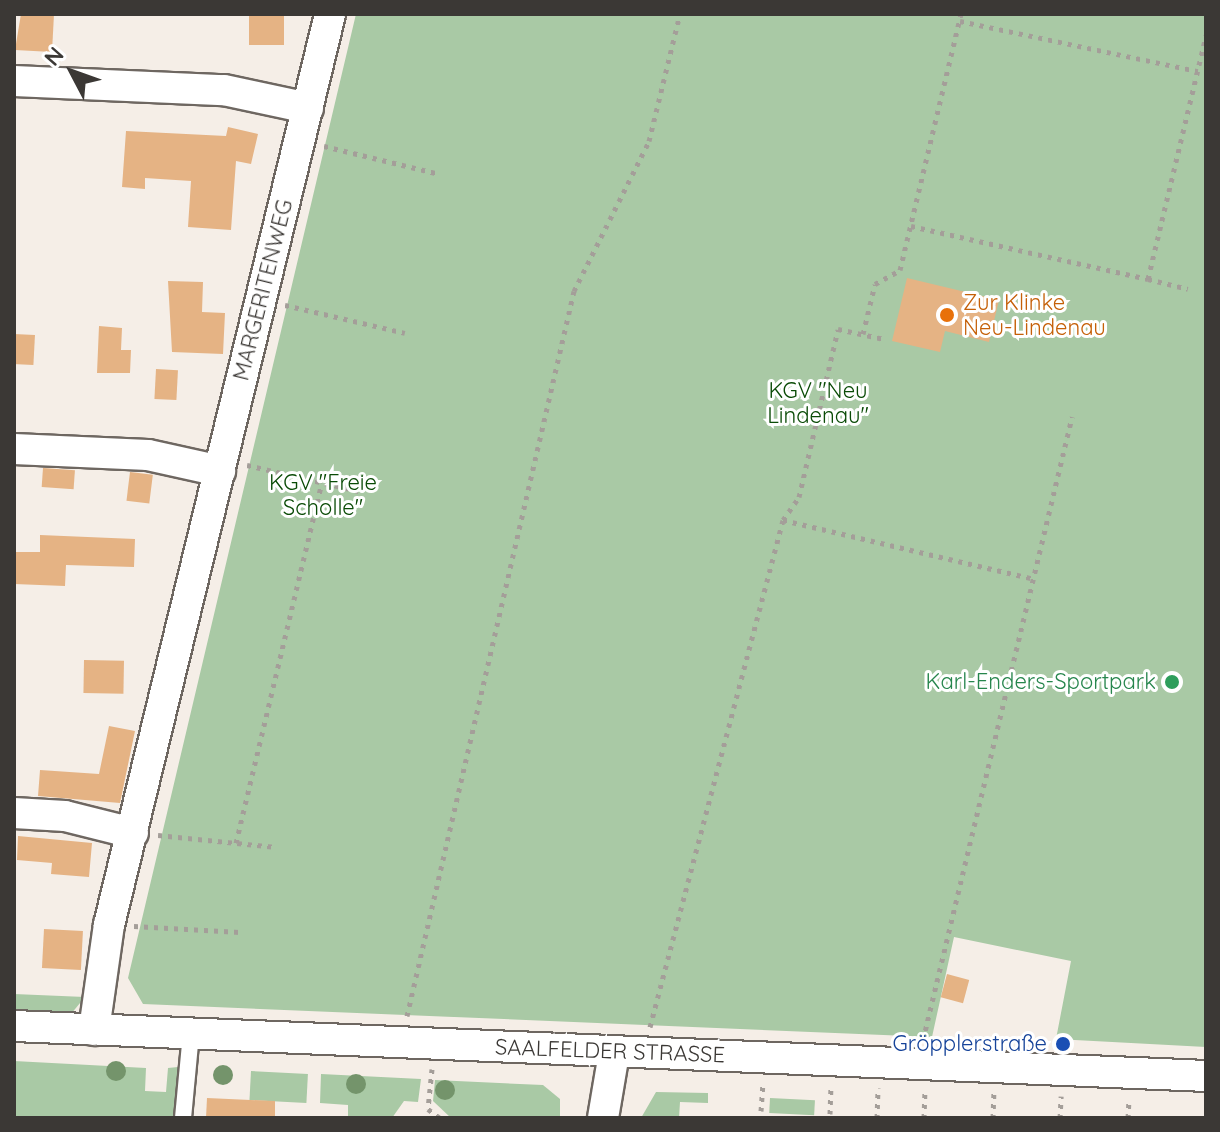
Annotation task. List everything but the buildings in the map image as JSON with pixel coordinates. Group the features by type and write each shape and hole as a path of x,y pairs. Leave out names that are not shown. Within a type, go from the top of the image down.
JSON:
{"street":[{"name":"MARGERITENWEG","path":"94,1030 109,925 330,14"},
{"path":"14,81 224,90 308,108"},
{"path":"14,449 148,455 221,465"},
{"path":"14,813 65,816 133,833"},
{"name":"SAALFELDER STRASSE","path":"14,1026 614,1053 918,1060 1206,1076"},
{"path":"603,1118 614,1053"}],"lane":[{"path":"183,1118 191,1034"}],"path":[{"path":"408,1013 574,291 649,141 680,14"},
{"path":"863,334 875,284 900,270 960,17 1198,71"},
{"path":"1148,279 1206,35"},
{"path":"310,143 440,174"},
{"path":"911,226 1188,289"},
{"path":"285,305 405,333"},
{"path":"651,1026 783,520 799,497 838,329 884,339"},
{"path":"918,1060 1072,417"},
{"path":"221,465 359,491"},
{"path":"236,843 322,483"},
{"path":"783,520 1034,579"},
{"path":"133,833 276,847"},
{"path":"126,926 240,932"},
{"path":"433,1068 428,1109 440,1118"},
{"path":"761,1111 763,1084"},
{"path":"830,1114 831,1086"},
{"path":"877,1118 878,1088"},
{"path":"924,1118 925,1090"},
{"path":"993,1118 994,1093"},
{"path":"1060,1118 1061,1096"},
{"path":"1128,1118 1129,1099"}],"green space":[{"name":"KGV \"Neu Lindenau\"","path":"356,14 1206,14 1206,1047 1056,1039 1071,961 954,937 932,1037 143,1004 128,978"},
{"path":"14,994 85,997 66,1020 14,1020"},
{"path":"14,1061 146,1068 145,1091 166,1092 168,1068 178,1067 174,1118 14,1118"},
{"path":"251,1071 308,1074 306,1103 249,1100"},
{"path":"321,1074 421,1079 418,1102 404,1101 392,1118 348,1118 348,1105 320,1103"},
{"path":"435,1080 543,1085 560,1099 560,1118 451,1118 433,1101"},
{"path":"656,1092 708,1093 708,1103 680,1102 679,1118 641,1118"},
{"path":"770,1098 815,1100 814,1115 769,1113"}],"place":[{"name":"Zur Klinke Neu-Lindenau","path":"947,315"},
{"name":"Karl-Enders-Sportpark","path":"1172,682"},
{"name":"Gröpplerstraße","path":"1063,1044"}],"park label":[{"name":"KGV \"Freie Scholle\"","path":"323,494"}]}
